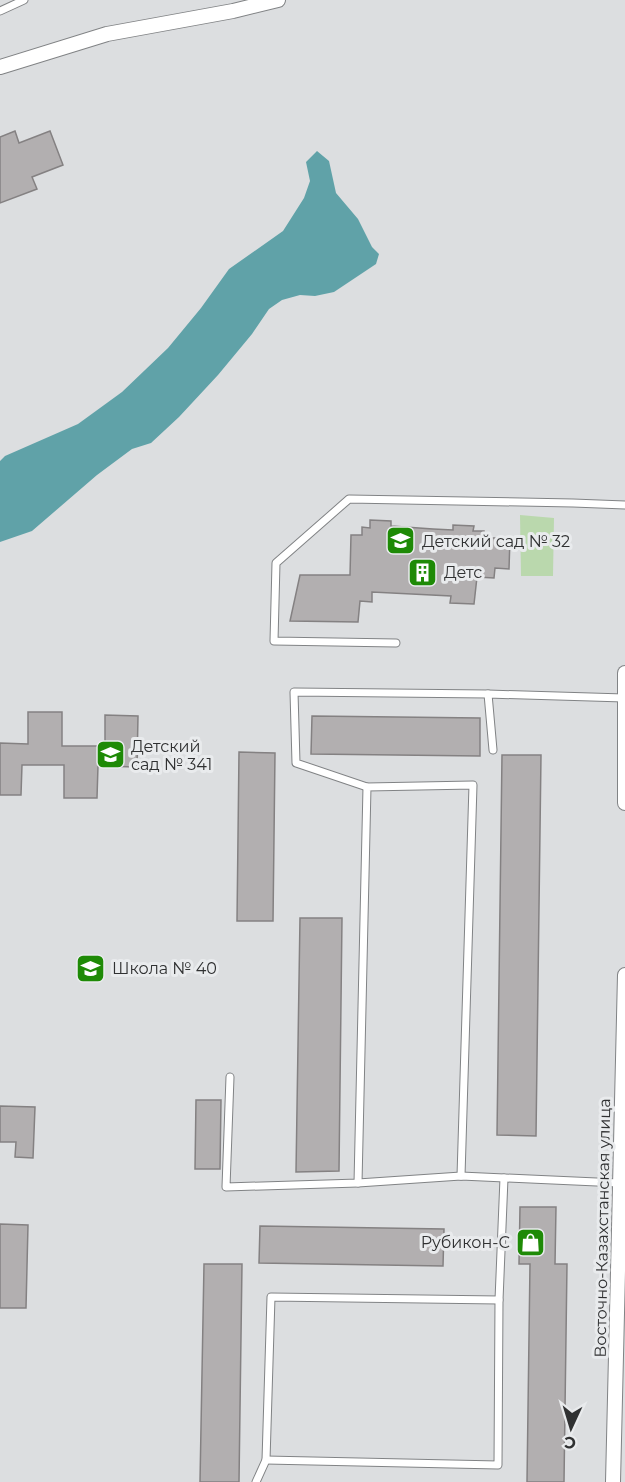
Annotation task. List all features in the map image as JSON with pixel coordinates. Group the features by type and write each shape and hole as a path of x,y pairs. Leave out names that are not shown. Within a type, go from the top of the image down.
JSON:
{"street":[{"path":"0,67 107,34 233,11 278,0"},
{"path":"625,673 625,803"},
{"name":"Восточно-Казахстанская улица","path":"613,1482 622,1213 620,1183 625,975"}],"lane":[{"path":"0,10 24,0"},
{"path":"396,643 274,641 276,563 349,499 625,505"},
{"path":"461,1176 473,785 368,788 296,764 294,692 624,698"},
{"path":"488,694 493,750"},
{"path":"358,1183 368,788"},
{"path":"230,1077 226,1188 461,1176 620,1183"},
{"path":"266,1460 498,1465 499,1300 504,1178"},
{"path":"256,1482 266,1460 271,1297 499,1300"}],"green space":[{"path":"520,515 554,518 553,576 521,576"}],"water":[{"path":"317,151 329,161 336,193 358,219 372,247 379,254 376,264 334,292 315,296 300,295 282,300 269,309 252,334 218,375 151,443 132,449 97,475 32,531 0,542 0,461 5,456 78,424 122,392 168,348 229,269 283,231 304,198 310,181 306,162"}],"building":[{"path":"15,131 19,143 50,131 63,165 32,177 37,189 0,203 0,137"},
{"name":"Детс","path":"370,520 391,521 391,526 433,529 453,530 453,525 474,526 473,531 484,531 484,538 510,538 509,569 495,568 494,578 477,577 474,604 450,603 451,596 372,592 372,602 360,601 358,622 290,621 300,575 350,575 351,535 362,535 362,527 370,528"},
{"path":"28,712 62,712 62,746 105,746 105,715 138,716 137,767 98,766 97,798 64,798 64,765 22,765 21,795 0,795 0,743 28,744"},
{"path":"312,716 480,718 480,756 311,754"},
{"path":"239,752 275,753 273,921 237,921"},
{"path":"502,755 541,755 536,1136 497,1135"},
{"path":"300,918 342,918 339,1171 296,1172"},
{"path":"196,1100 221,1100 220,1169 195,1169"},
{"path":"0,1106 35,1107 33,1158 15,1157 16,1142 0,1142"},
{"path":"520,1207 556,1207 555,1264 567,1264 564,1482 527,1482 530,1264 519,1264"},
{"path":"0,1224 28,1225 26,1308 0,1308"},
{"path":"260,1226 444,1229 443,1266 259,1263"},
{"path":"204,1264 242,1264 239,1482 200,1482"}],"place":[{"name":"Детский сад № 32","path":"401,541"},
{"name":"Детс","path":"423,572"},
{"name":"Детский сад № 341","path":"110,755"},
{"name":"Школа № 40","path":"91,968"},
{"name":"Рубикон-С","path":"531,1242"}]}
